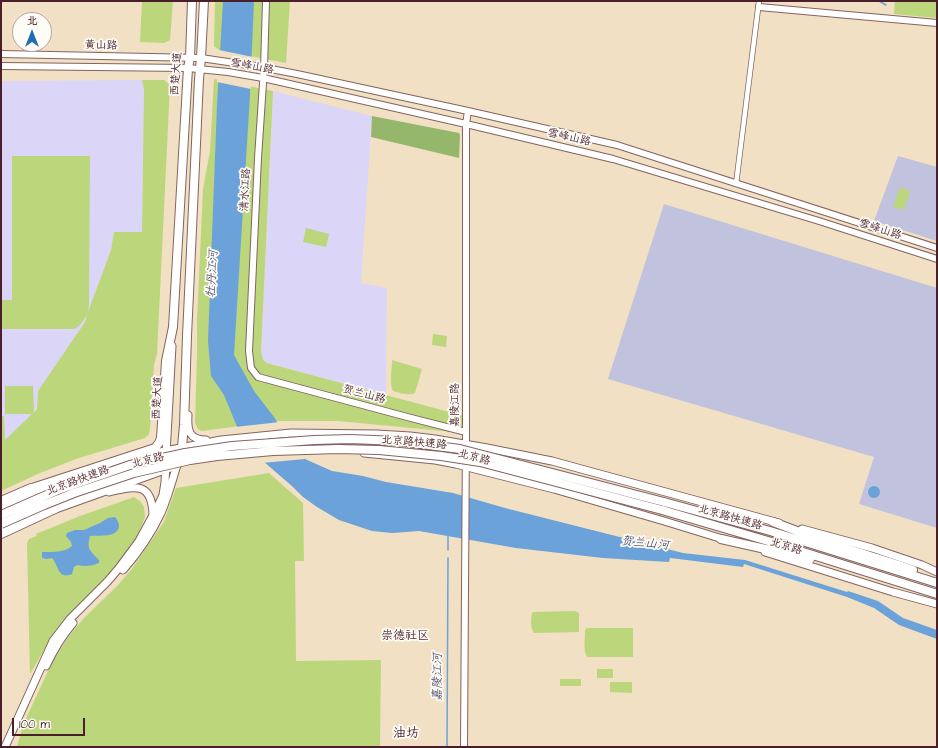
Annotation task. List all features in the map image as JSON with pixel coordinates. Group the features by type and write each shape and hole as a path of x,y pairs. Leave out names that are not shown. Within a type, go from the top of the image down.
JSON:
{"highway":[{"name":"西楚大道","path":"173,327 188,68 190,58 192,1"},
{"name":"西楚大道","path":"201,58 204,1"},
{"path":"200,69 201,58"},
{"name":"西楚大道","path":"177,465 182,447 184,425 187,326 200,69"},
{"path":"1,501 26,490 155,448 161,438 166,361 173,327"},
{"name":"北京路快速路","path":"1,515 58,490 130,465 185,453 224,447 314,440 350,439 398,441 460,449 664,502 770,531 937,582"},
{"name":"北京路快速路","path":"1,524 50,502 100,484 134,473 190,460 273,451 338,449 379,450 441,456 480,462 662,510 768,540 933,592"},
{"path":"56,480 118,462"},
{"path":"1,534 56,508 177,465"},
{"path":"774,522 829,543 902,566 937,582"},
{"path":"721,539 802,557 890,583 933,592"}],"main road":[{"name":"清水江路","path":"258,377 251,368 249,351 258,158 264,68 266,1"},
{"path":"759,4 937,23"},
{"name":"黄山路","path":"1,54 201,58"},
{"name":"雪峰山路","path":"201,58 255,66 468,111 617,145 937,248"},
{"name":"黄山路","path":"1,66 188,68"},
{"name":"雪峰山路","path":"188,68 254,76 614,159 819,221 937,259"},
{"name":"嘉陵江路","path":"464,747 466,124 468,111"},
{"path":"187,326 189,430 193,437 198,440 220,440"},
{"name":"西楚大道","path":"5,747 53,641 74,614 108,581 119,568 139,541 158,508 165,482 173,327"},
{"name":"贺兰山路","path":"258,377 466,432"},
{"name":"北京路","path":"1,509 59,482 118,462 166,450 220,440 291,433 384,434 436,439 502,450 552,461 872,548 922,565 937,572"},
{"name":"北京路","path":"177,465 210,459 303,452 338,452 435,460 465,466 569,493 893,592 937,604"},
{"name":"西楚大道","path":"10,747 36,686 53,651 69,628 89,604 130,562 143,543 160,514 169,492 177,465"},
{"name":"北京路","path":"1,529 24,518 120,480 166,468"},
{"path":"82,499 126,489 140,488 146,491 150,496 153,506 153,515"}],"street":[{"path":"736,184 759,4"}],"shaded area":[{"path":"142,80 144,90 142,232 114,233 111,250 85,322 38,391 36,411 1,444 1,81"},
{"path":"273,91 372,116 361,283 387,288 386,395 267,363 263,360 261,352"},
{"path":"898,156 937,167 937,241 874,221"},
{"path":"664,204 937,288 937,528 859,504 874,457 608,379"}],"green space":[{"path":"142,1 173,1 170,40 164,43 140,42"},
{"path":"215,1 290,1 286,63 219,50 214,46"},
{"path":"895,1 937,1 937,18 894,14"},
{"path":"214,79 273,91 261,352 263,360 267,363 464,416 463,426 458,431 453,432 338,421 279,421 202,431 198,429 195,423 197,320 203,189 210,151"},
{"path":"142,80 164,80 170,85 157,354 154,365 149,434 145,438 76,459 40,473 1,491 1,416 4,416 5,440 32,414 5,414 5,386 33,386 34,413 37,409 38,391 85,322 87,315 74,329 1,329 1,300 12,300 12,156 90,156 88,312 111,250 114,232 142,232 144,90"},
{"path":"372,116 459,133 459,158 371,137"},
{"path":"900,187 910,191 904,210 893,207"},
{"path":"306,228 329,234 326,247 303,242"},
{"path":"433,334 447,336 446,347 432,345"},
{"path":"392,360 422,369 415,393 407,394 393,391 391,380"},
{"path":"269,473 303,503 304,561 295,561 296,661 381,660 380,747 17,747 23,725 53,660 84,618 118,585 131,570 164,522 176,488"},
{"path":"134,497 140,501 144,507 145,517 136,541 103,582 62,623 30,674 27,543 29,539 37,536 36,534 80,516"},
{"path":"575,611 579,613 579,632 534,633 531,626 532,613"},
{"path":"587,628 633,628 633,657 587,657 584,645 585,630"},
{"path":"597,669 613,669 613,678 597,678"},
{"path":"560,679 581,679 581,686 560,686"},
{"path":"610,682 632,682 632,693 610,692"}],"water":[{"path":"223,1 254,1 250,95 234,355 254,391 274,417 291,445 305,459 332,471 453,493 505,508 683,553 745,560 878,601 903,618 937,630 937,639 899,625 874,608 847,597 744,564 743,567 670,558 669,562 603,558 516,548 419,531 392,533 372,531 339,520 303,497 263,461 238,429 224,395 211,376 208,341 217,104"},
{"path":"872,486 876,486 880,492 876,498 872,498 868,494 868,490"},
{"path":"115,517 119,526 118,530 108,535 90,536 90,550 99,560 99,563 88,566 77,565 74,567 72,574 64,575 61,574 52,558 42,558 42,552 62,551 72,546 71,542 66,536 67,533 75,530 84,530 108,518"}],"pier":[{"path":"219,50 253,57 251,89 217,82"},
{"path":"280,422 305,459 262,463 235,427"}],"waterway":[{"path":"879,1 886,5"},
{"name":"嘉陵江河","path":"448,534 448,550"},
{"name":"嘉陵江河","path":"447,747 448,558"}],"district":[{"name":"崇德社区","path":"405,636"},
{"name":"油坊","path":"406,734"}],"water label":[{"name":"牡丹江河","path":"213,274"},
{"name":"贺兰山河","path":"645,544"}]}
